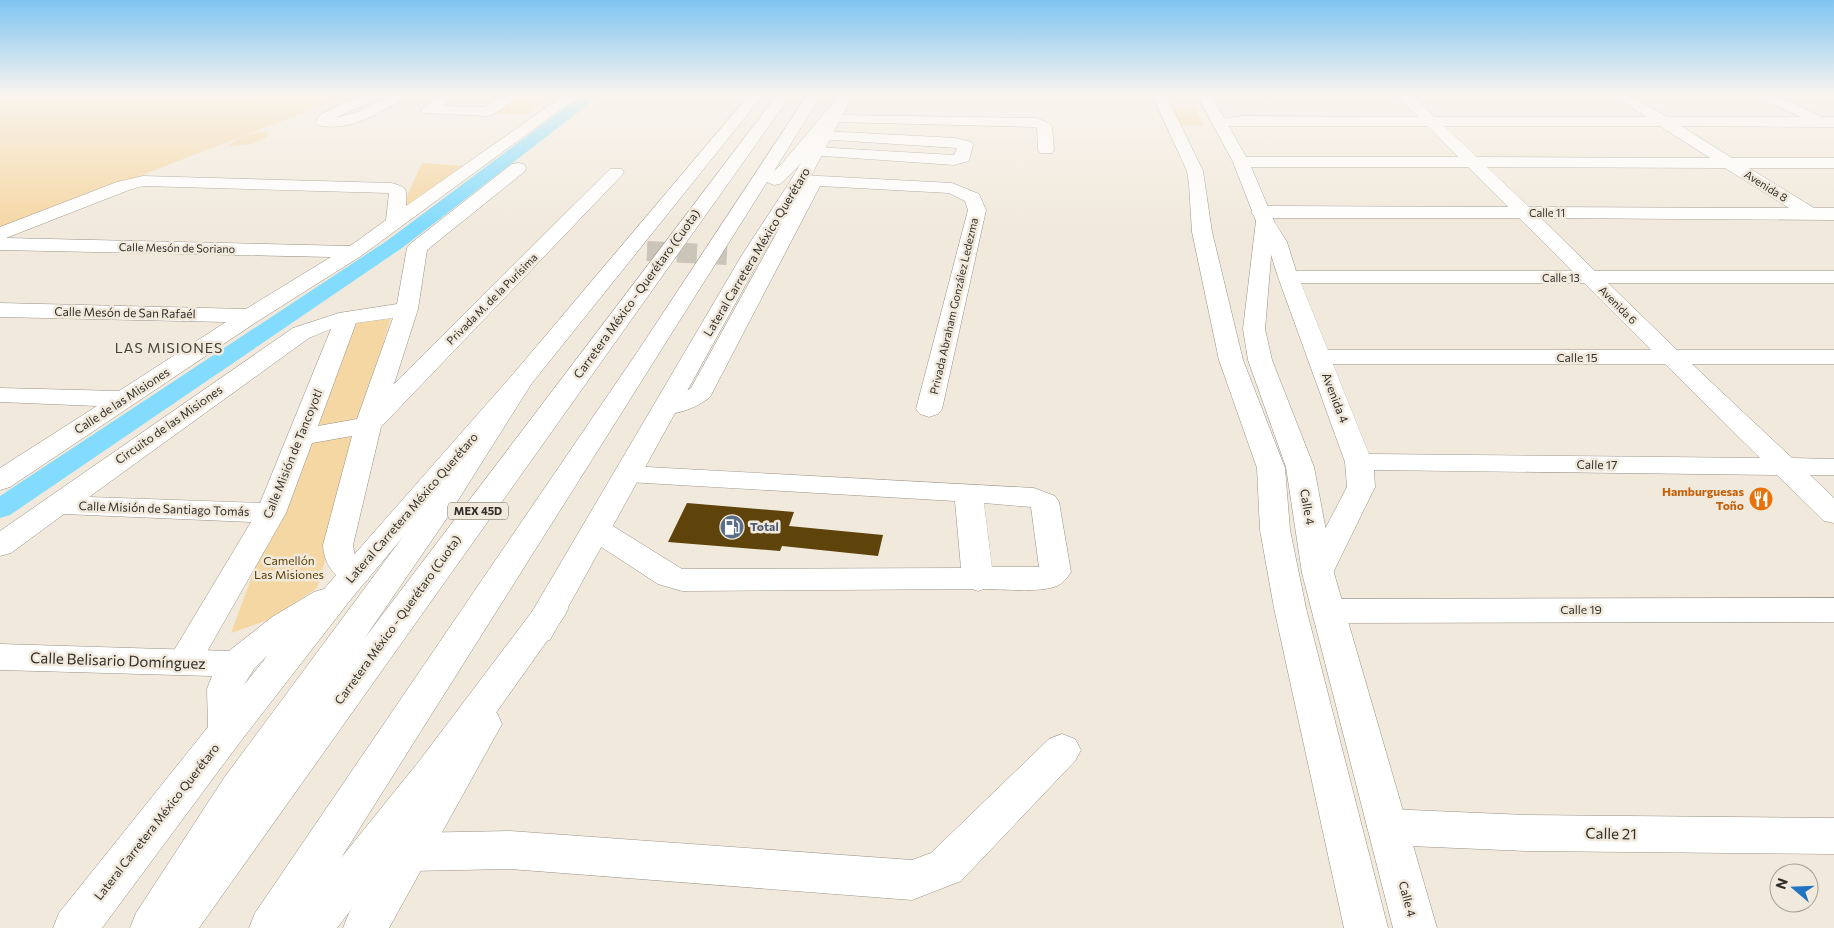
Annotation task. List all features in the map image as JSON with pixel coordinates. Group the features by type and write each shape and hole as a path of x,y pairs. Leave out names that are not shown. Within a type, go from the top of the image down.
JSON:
{"main road":[{"name":"Calle de las Misiones","path":"0,480 250,316 354,252 513,138"},
{"name":"Lateral Carretera México Querétaro","path":"75,928 227,731 348,582 522,378 638,251 723,138"},
{"name":"Carretera México - Querétaro (Cuota)","path":"172,928 752,138"},
{"path":"271,928 787,138"},
{"path":"739,214 790,165 818,152 921,138"},
{"path":"1045,138 1046,150"},
{"path":"1180,138 1195,171 1198,184 1202,232 1230,360 1271,468 1275,530 1290,608 1366,928"},
{"name":"Calle 4","path":"1229,138 1242,162 1262,217 1254,330 1260,360 1300,467 1318,573 1387,827 1418,923"},
{"name":"Avenida 6","path":"1448,138 1834,514"},
{"name":"Avenida 8","path":"1690,138 1834,229"},
{"path":"956,143 965,145 963,158 954,160 818,152 956,143"},
{"path":"666,408 695,397 701,392 818,152"},
{"name":"Lateral Carretera México Querétaro","path":"364,928 552,609 666,408 740,255 818,152"},
{"name":"Privada Abraham González Ledezma","path":"818,152 952,188 973,198 977,210 929,409"},
{"path":"1242,162 1834,163"},
{"path":"227,731 226,685 237,664 289,622 348,582 338,556 338,545 368,425 407,309 417,248 518,168"},
{"name":"Privada M. de la Purísima","path":"368,425 616,173"},
{"path":"0,234 123,186 143,181 391,188 398,192 395,224"},
{"name":"Calle 11","path":"1262,217 1525,213 1834,214"},
{"name":"Avenida 4","path":"1262,217 1277,242 1288,277 1359,462 1361,487 1318,573"},
{"name":"Calle Mesón de Soriano","path":"0,244 354,252"},
{"name":"Calle 13","path":"1288,277 1834,277"},
{"name":"Circuito de las Misiones","path":"0,546 301,333 314,327 407,309"},
{"name":"Calle Mesón de San Rafaél","path":"0,310 250,316"},
{"name":"Calle Misión de Tancoyotl","path":"184,662 271,513 346,320"},
{"name":"Calle 15","path":"1319,357 1834,357"},
{"path":"152,928 238,790 436,514 522,378"},
{"path":"0,395 125,399"},
{"path":"301,437 368,425"},
{"name":"Calle 17","path":"1359,462 1834,468"},
{"path":"597,530 668,576 682,580 978,580 1047,578 1055,572 1045,502 1034,496 628,474"},
{"path":"968,492 978,580"},
{"name":"Calle Misión de Santiago Tomás","path":"57,505 271,513"},
{"path":"309,928 342,890 418,791 552,609"},
{"name":"Calle 19","path":"1328,611 1834,610"},
{"name":"Calle Belisario Domínguez","path":"0,657 237,664"},
{"path":"409,852 510,850 912,880 946,867 1062,750"},
{"name":"Calle 21","path":"1387,827 1526,833 1834,836"}],"green space":[{"path":"0,138 237,138 0,230"},
{"path":"264,138 252,144 229,146 237,139"},
{"path":"422,163 465,166 412,206 403,205"},
{"path":"391,317 360,423 313,429 352,321"},
{"name":"Camellón Las Misiones","path":"364,430 317,588 271,619 231,633 303,438"}],"building":[{"name":"Total","path":"687,503 794,512 789,526 883,535 878,556 782,546 780,551 668,542"}],"waterway":[{"path":"0,509 395,244 535,138"}],"tunnel":[{"path":"647,251 728,255"}],"place":[{"name":"Hamburguesas Toño","path":"1761,499"},
{"name":"Total","path":"732,527"}],"district":[{"name":"LAS MISIONES","path":"169,348"}]}
